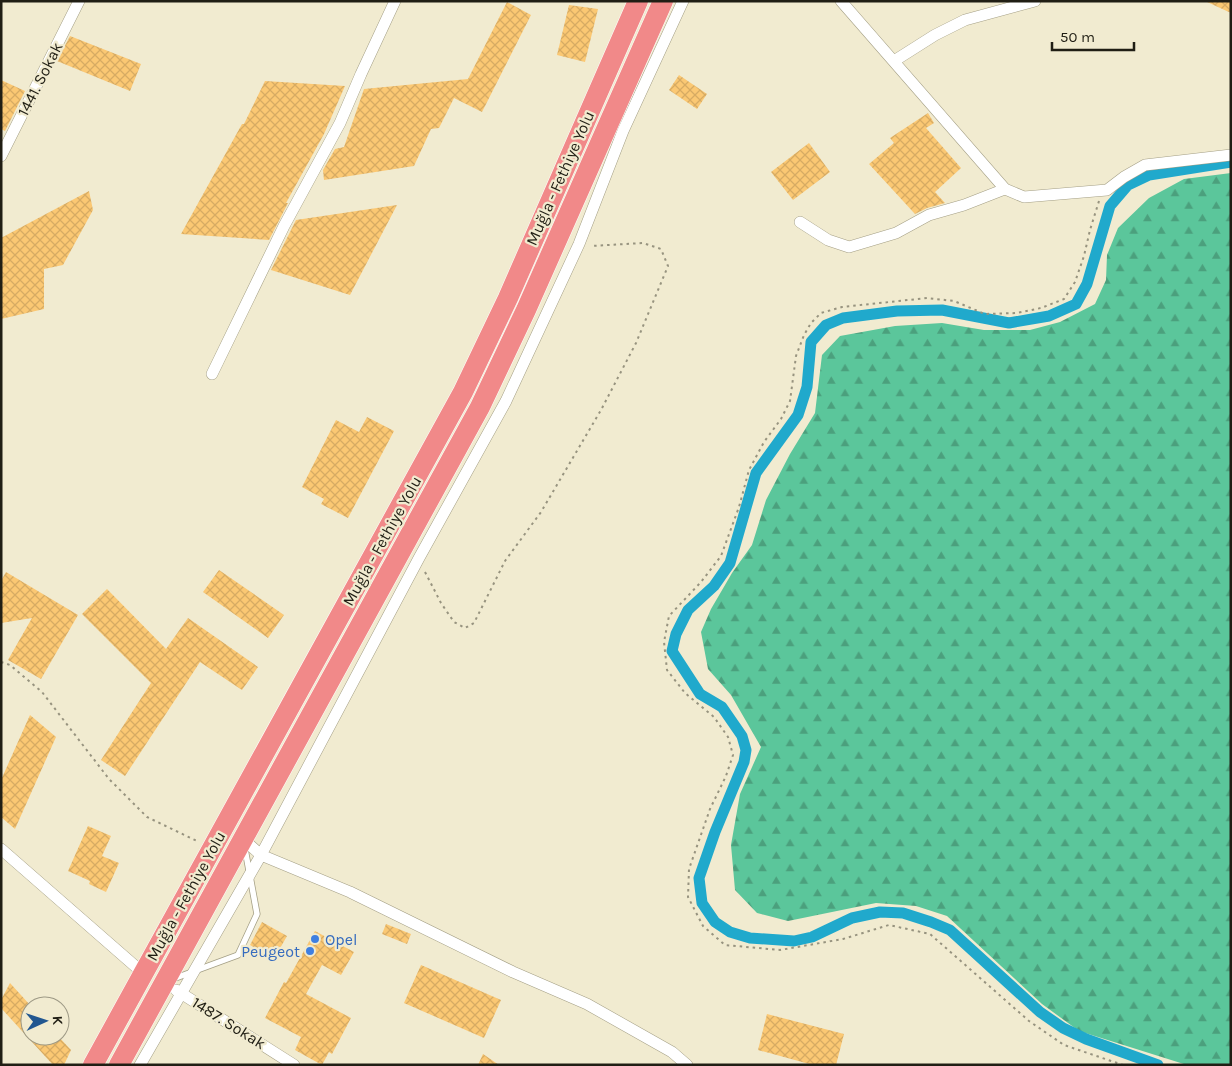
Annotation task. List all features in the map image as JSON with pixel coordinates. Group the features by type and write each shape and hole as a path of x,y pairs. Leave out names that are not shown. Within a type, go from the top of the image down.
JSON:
{"highway":[{"name":"Muğla - Fethiye Yolu","path":"93,1065 463,392 508,298 638,1"},
{"name":"Muğla - Fethiye Yolu","path":"119,1065 480,407 559,236 663,1"}],"street":[{"name":"1441. Sokak","path":"1,156 80,1"},
{"path":"212,374 284,226 340,123 395,1"},
{"path":"655,20 683,1"},
{"path":"140,1065 250,874 506,401 578,244 623,131 683,1"},
{"path":"842,1 1005,189 1024,197 1107,190 1124,177 1145,165 1231,154"},
{"path":"894,61 935,35 965,20 1035,1"},
{"path":"800,222 828,240 849,246 896,233 929,214 964,205 1005,189"},
{"path":"559,236 578,244"},
{"path":"243,839 261,854 350,892 513,972 587,1004 672,1052 688,1065"},
{"path":"1,849 143,972"},
{"name":"1487. Sokak","path":"164,982 294,1065"}],"lane":[{"path":"164,982 238,955 257,914 243,839"}],"path":[{"path":"1107,190 1099,202 1075,282 1064,299 1041,308 1017,313 985,314 954,301 927,298 842,307 821,314 811,323 796,356 790,400 749,470 739,507 721,556 701,582 669,616 664,642 667,670 685,694 714,717 728,737 733,755 726,776 710,809 689,869 688,897 703,926 725,945 780,950 843,939 889,925 930,934 1029,1021 1064,1045 1123,1065"},
{"path":"420,558 430,583 454,622 464,628 474,623 505,561 541,512 636,343 668,266 661,249 643,243 588,246 578,244"},
{"path":"1,662 10,665 42,692 108,779 146,817 213,848"}],"green space":[{"path":"1231,173 1231,1065 1187,1065 1079,1031 1042,1004 947,916 916,906 876,903 788,921 757,913 735,890 731,845 740,794 761,747 731,695 708,669 701,632 711,609 732,573 752,545 766,500 790,454 815,413 822,355 840,336 895,326 942,323 984,330 1030,330 1060,322 1095,304 1106,280 1107,255 1118,228 1149,198 1184,179"}],"building":[{"path":"1205,1 1231,1 1231,13"},
{"path":"507,2 531,15 482,112 454,98 439,128 431,129 414,166 324,180 323,170 335,149 344,147 364,89 468,79"},
{"path":"569,5 598,9 585,62 557,55"},
{"path":"70,36 141,64 130,91 57,61"},
{"path":"679,75 707,94 697,109 669,90"},
{"path":"1,80 25,91 5,131 1,129"},
{"path":"265,81 345,86 324,134 286,203 288,203 269,240 181,234 242,124 244,124"},
{"path":"928,113 934,123 926,128 961,168 935,192 945,203 927,208 915,214 869,164 894,143 890,138"},
{"path":"809,143 830,172 793,200 771,172"},
{"path":"89,191 93,210 63,265 44,269 44,309 1,319 1,238"},
{"path":"397,205 350,295 271,270 296,220"},
{"path":"367,417 394,431 348,518 321,504 324,499 302,487 336,420 359,432"},
{"path":"219,570 284,615 268,638 203,592"},
{"path":"6,572 78,615 41,679 8,660 32,618 1,623 1,581"},
{"path":"107,589 166,649 188,618 258,667 242,690 200,662 125,776 101,760 151,683 82,614"},
{"path":"30,715 56,737 15,829 1,817 1,780"},
{"path":"88,826 111,836 102,856 119,863 106,892 89,884 90,881 68,871"},
{"path":"262,922 287,936 274,959 250,945"},
{"path":"386,924 411,934 407,944 382,934"},
{"path":"315,931 354,952 341,975 322,965 306,994 351,1018 332,1054 329,1052 322,1065 295,1050 301,1037 265,1018"},
{"path":"421,965 501,1000 484,1038 404,1003"},
{"path":"10,983 22,996 20,996 20,1029 1,1008 1,1000"},
{"path":"767,1014 844,1034 836,1065 813,1065 758,1050"},
{"path":"36,1046 67,1046 71,1050 64,1065 53,1065"},
{"path":"483,1054 499,1065 478,1065"}],"waterway":[{"path":"1158,1065 1086,1039 1063,1028 1040,1012 950,930 931,922 903,913 880,912 852,918 812,937 794,941 750,938 730,932 715,922 702,903 699,878 715,832 744,762 746,750 742,736 722,707 700,694 672,651 676,634 688,610 714,586 730,563 756,473 798,415 807,387 811,342 826,325 843,318 897,311 942,310 1009,323 1049,316 1076,304 1087,284 1110,206 1128,185 1149,175 1231,162"}],"place":[{"name":"Opel","path":"315,939"},
{"name":"Peugeot","path":"310,951"}]}
